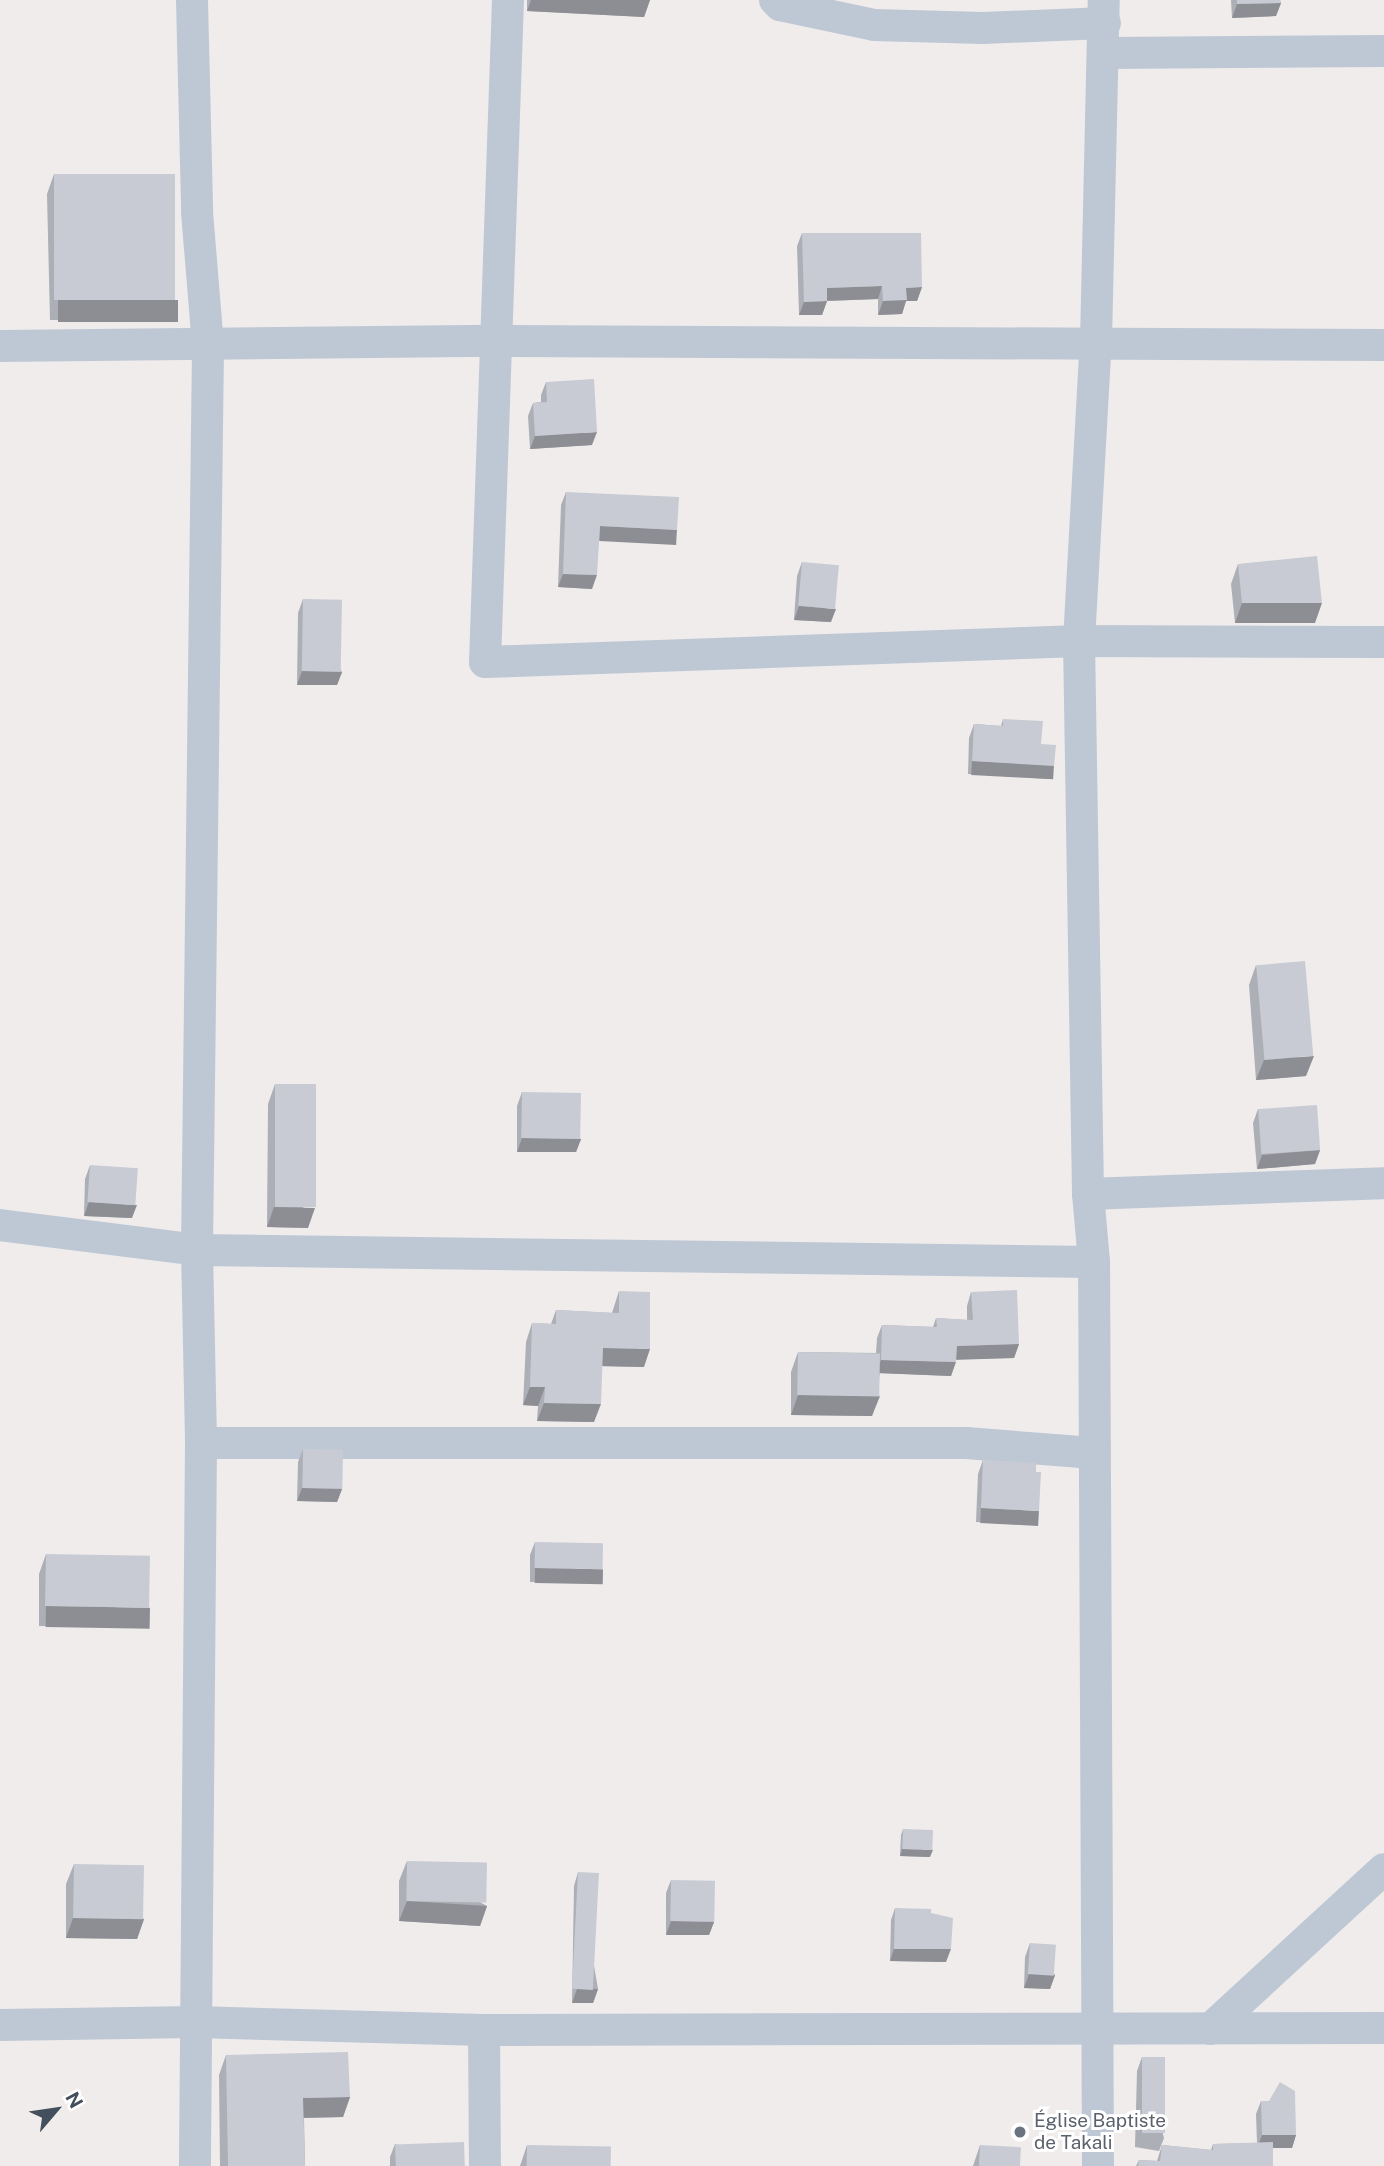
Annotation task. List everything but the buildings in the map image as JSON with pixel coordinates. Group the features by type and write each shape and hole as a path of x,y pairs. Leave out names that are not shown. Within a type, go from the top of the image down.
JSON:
{"street":[{"path":"192,0 197,212 208,347 197,1250 201,1443 195,2166"},
{"path":"508,0 494,341 485,662 1079,641 1384,642"},
{"path":"775,0 780,5 874,25 983,28 1105,25 1384,51"},
{"path":"1098,2166 1094,1262 1088,1194 1079,641 1096,341 1105,25"},
{"path":"0,346 208,347 494,341 1096,341 1384,345"},
{"path":"1088,1194 1384,1183"},
{"path":"0,1224 197,1250 1094,1262"},
{"path":"201,1443 965,1443 1094,1453"},
{"path":"1210,2029 1384,1869"},
{"path":"0,2025 195,2022 484,2030 1384,2028"},
{"path":"484,2030 485,2166"}],"place":[{"name":"Église Baptiste de Takali","path":"1020,2132"}]}
